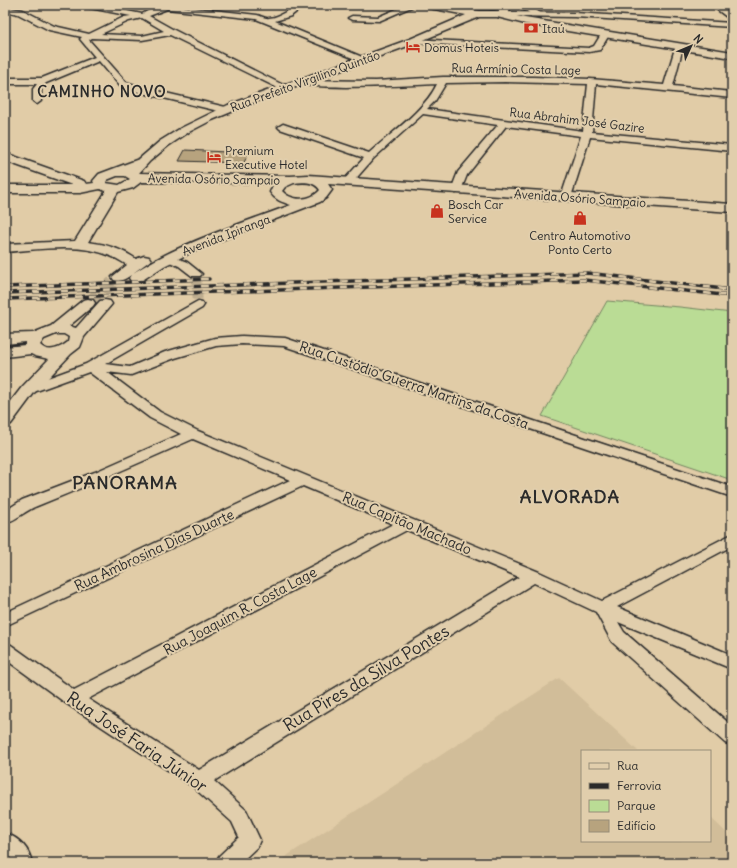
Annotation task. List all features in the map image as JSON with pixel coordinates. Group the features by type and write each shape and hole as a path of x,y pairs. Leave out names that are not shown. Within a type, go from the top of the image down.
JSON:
{"street":[{"path":"85,5 143,16 171,32 283,87"},
{"path":"269,21 288,14 301,5"},
{"path":"372,26 379,19 412,5"},
{"path":"429,5 486,16 504,10 534,16 575,15 596,22 628,25 650,19 732,25"},
{"path":"476,13 473,9 485,5"},
{"path":"490,5 504,10 534,16 605,35 732,55"},
{"path":"522,5 534,16"},
{"path":"715,5 732,19"},
{"path":"227,110 142,90 123,84 84,39 127,19 143,16 160,8 167,7 256,17 362,59"},
{"path":"5,9 20,12 52,28 89,36 142,38 171,32"},
{"name":"Rua Prefeito Virgilino Quintão","path":"98,183 116,172 140,162 150,152 185,130 227,110 283,87 413,41 476,13"},
{"path":"352,18 379,19"},
{"path":"413,41 589,50 596,48 605,35"},
{"path":"668,88 679,47"},
{"path":"5,81 43,81 99,58"},
{"name":"Rua Armínio Costa Lage","path":"299,82 352,84 507,79 592,82 732,95"},
{"path":"348,181 420,111 441,88 443,80"},
{"path":"37,101 37,90 43,81"},
{"path":"548,205 562,202 566,197 587,134 592,82"},
{"name":"Rua Abrahim José Gazire","path":"420,111 587,134 685,145 732,148"},
{"path":"456,190 462,174 504,123"},
{"path":"283,127 371,157"},
{"path":"5,157 76,183 98,183"},
{"name":"Rua Prefeito Virgilino Quintão","path":"134,178 140,162"},
{"path":"53,188 76,183 98,183 114,188 125,187 134,178 116,172"},
{"name":"Avenida Osório Sampaio","path":"134,178 308,179 348,181 456,190 732,208"},
{"name":"Avenida Osório Sampaio","path":"134,178 236,187 297,202 356,190 732,218"},
{"path":"308,179 321,183 326,190 321,196"},
{"path":"280,197 276,192 280,184 292,180"},
{"path":"5,189 53,188 98,183"},
{"path":"80,244 114,188"},
{"name":"Avenida Ipiranga","path":"119,277 136,272 193,246 300,206 321,196"},
{"name":"Avenida Ipiranga","path":"136,272 151,255 172,244 270,207 280,197"},
{"path":"5,248 80,244 107,249 126,256 136,272"},
{"path":"169,258 183,264 196,274"},
{"path":"56,329 88,304"},
{"path":"5,420 28,390 65,351 76,344 77,336 105,304"},
{"path":"28,390 91,367 198,305"},
{"path":"28,390 36,346 49,330 56,329 70,331 77,336"},
{"name":"Rua Custódio Guerra Martins da Costa","path":"91,367 131,371 170,355 215,342 242,340 285,342 732,492"},
{"path":"7,343 36,346 51,354 65,351"},
{"name":"Rua Capitão Machado","path":"91,367 155,415 193,434 533,576 602,608 732,662"},
{"path":"5,518 27,504 100,475 193,434"},
{"name":"Rua Ambrosina Dias Duarte","path":"5,620 303,480"},
{"name":"Rua Joaquim R. Costa Lage","path":"74,699 407,523"},
{"path":"732,539 602,608 618,637 732,737"},
{"name":"Rua Pires da Silva Pontes","path":"199,780 533,576"},
{"name":"Rua José Faria Júnior","path":"5,650 74,699 199,780 239,816 250,840 226,863"},
{"path":"5,844 18,857 19,863"}],"shaded area":[{"path":"559,678 637,750 581,750 581,842 711,842 711,818 732,838 732,863 276,863"}],"green space":[{"path":"607,301 732,313 732,480 542,416"}],"building":[{"name":"Premium Executive Hotel","path":"185,150 248,153 244,163 179,161"}],"tunnel":[{"path":"196,274 198,305"},
{"path":"88,303 119,277"}],"railway":[{"path":"5,293 587,273 732,290"},
{"path":"5,287 209,279"},
{"path":"5,299 584,280 732,296"}],"place":[{"name":"Itaú","path":"531,28"},
{"name":"Domus Hoteis","path":"413,47"},
{"name":"Premium Executive Hotel","path":"214,157"},
{"name":"Bosch Car Service","path":"437,211"},
{"name":"Centro Automotivo Ponto Certo","path":"580,218"}],"district":[{"name":"CAMINHO NOVO","path":"102,91"},
{"name":"PANORAMA","path":"125,482"},
{"name":"ALVORADA","path":"570,496"}]}
